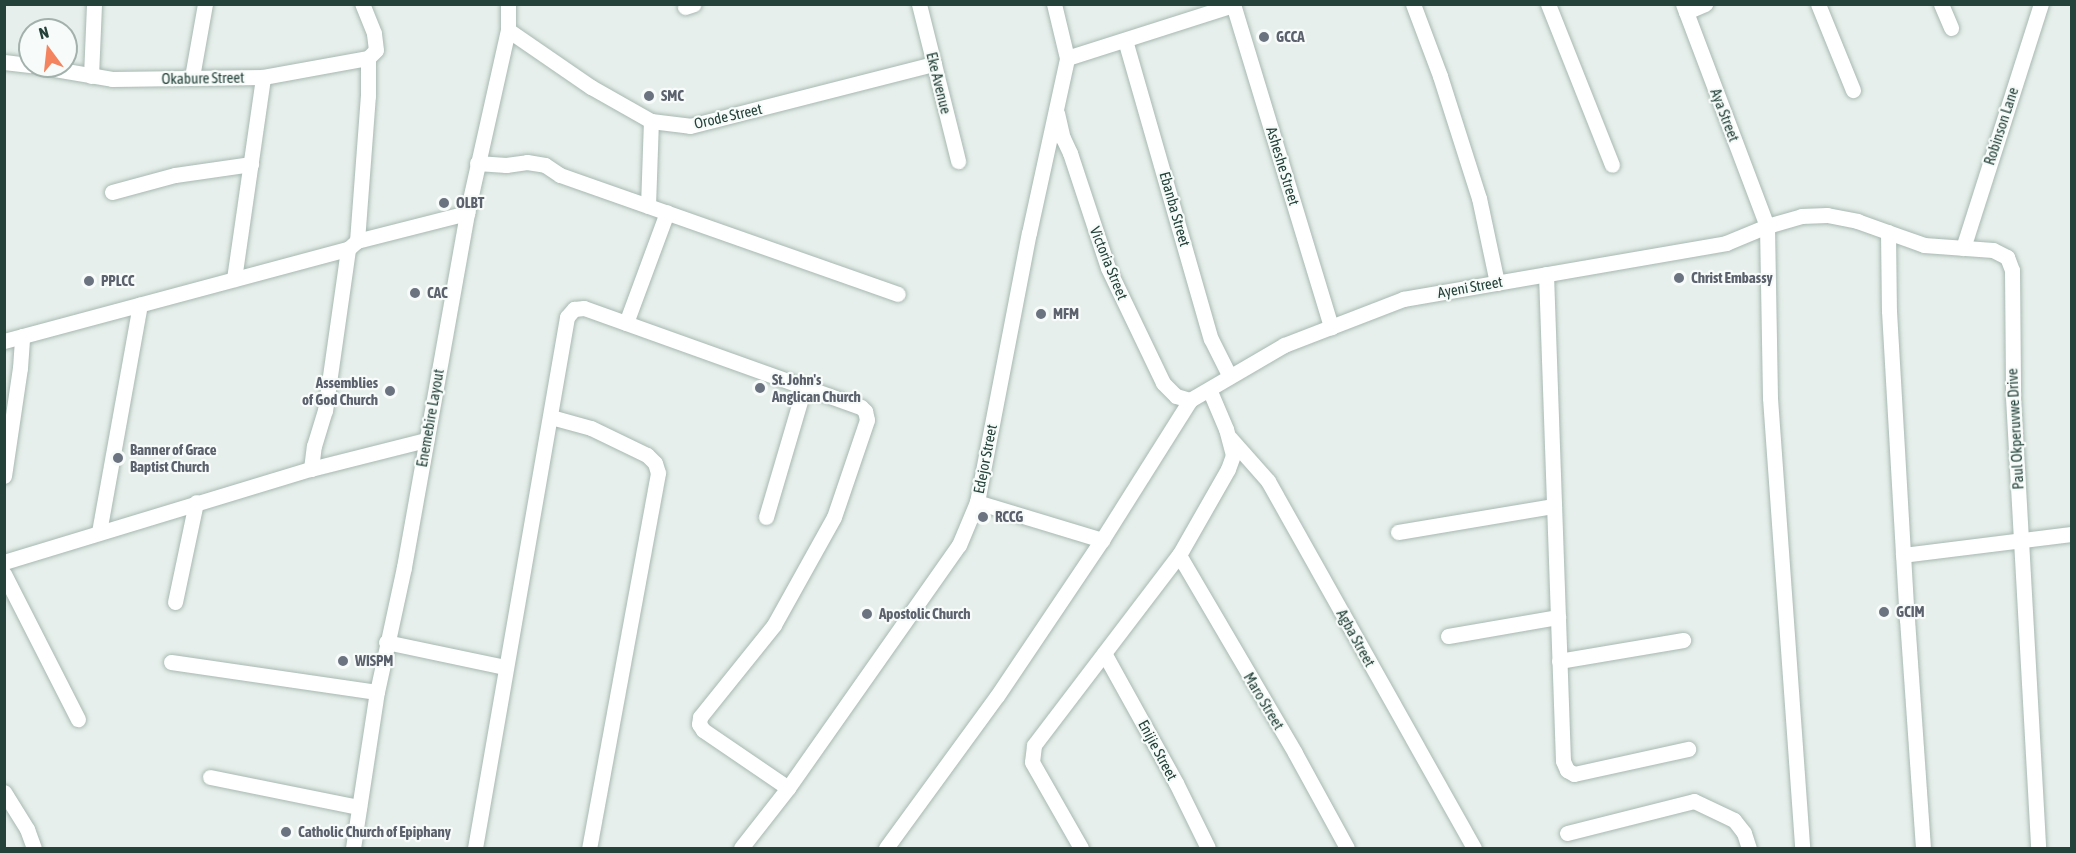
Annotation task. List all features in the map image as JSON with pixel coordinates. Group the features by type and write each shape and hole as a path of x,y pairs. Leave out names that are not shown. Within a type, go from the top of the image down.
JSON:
{"street":[{"path":"91,76 94,4"},
{"path":"192,77 205,4"},
{"path":"311,469 314,446 325,411 352,245 368,96 368,58 376,50 374,33 362,4"},
{"name":"Enemebire Layout","path":"353,849 386,642 404,567 467,213 508,30 508,4"},
{"name":"Eke Avenue","path":"919,4 958,161"},
{"name":"Edejor Street","path":"741,849 788,788 959,545 977,502 1067,58 1054,4"},
{"path":"1413,4 1440,76 1479,198 1497,283"},
{"path":"1548,4 1612,165"},
{"path":"1684,8 1705,4"},
{"path":"1818,4 1853,90"},
{"path":"1941,4 1951,28"},
{"name":"Robinson Lane","path":"1963,248 2041,4"},
{"path":"1067,58 1233,5"},
{"name":"Asheshe Street","path":"1233,5 1331,327"},
{"name":"Aya Street","path":"1684,8 1767,226 1770,398 1802,849"},
{"name":"Orode Street","path":"508,30 591,87 651,121 690,126 934,64"},
{"name":"Ebanba Street","path":"1125,40 1211,339 1229,375"},
{"name":"Okabure Street","path":"78,74 112,79 263,77 368,58"},
{"path":"234,279 263,77"},
{"name":"Victoria Street","path":"1056,107 1062,138 1070,153 1108,268 1163,383 1176,396 1190,400"},
{"path":"648,206 651,121"},
{"path":"477,163 506,165 527,162 544,165 560,175 898,294"},
{"path":"112,192 175,175 251,164"},
{"path":"626,323 667,212"},
{"path":"4,341 467,213"},
{"name":"Paul Okperuvwe Drive","path":"1767,226 1801,216 1827,215 1857,221 1924,245 2001,253 2007,257 2012,270 2011,345 2038,849"},
{"name":"Ayeni Street","path":"1190,400 1229,375 1284,345 1403,299 1726,243 1767,226"},
{"path":"1887,232 1889,311 1903,555 1923,849"},
{"path":"1546,274 1563,761 1567,770 1574,774 1688,749"},
{"path":"99,532 140,305"},
{"path":"475,849 567,317 573,309 584,308 861,407 867,420 834,517 774,625 700,717 699,724 703,730 788,788"},
{"path":"4,476 20,368 22,336"},
{"path":"766,517 804,388"},
{"path":"1081,849 1032,762 1034,745 1179,555 1228,468 1233,455 1209,389"},
{"path":"886,849 997,696 1102,540 1190,400"},
{"path":"550,417 591,428 647,455 655,463 658,473 590,849"},
{"name":"Agba Street","path":"1228,436 1268,481 1474,849"},
{"path":"4,562 196,502 311,469 426,440"},
{"path":"175,602 196,502"},
{"path":"977,502 1102,540"},
{"path":"1398,532 1554,506"},
{"path":"1903,555 2072,534"},
{"name":"Maro Street","path":"1179,555 1295,753 1347,849"},
{"path":"4,574 78,719"},
{"path":"1448,636 1558,617"},
{"path":"1559,661 1683,640"},
{"path":"386,642 505,666"},
{"name":"Enijie Street","path":"1104,653 1176,783 1208,849"},
{"path":"171,662 377,692"},
{"path":"210,777 359,807"},
{"path":"4,792 27,829 34,849"},
{"path":"1567,833 1694,801 1734,820 1744,833 1749,849"}],"place":[{"name":"GCCA","path":"1264,37"},
{"name":"SMC","path":"649,96"},
{"name":"OLBT","path":"444,203"},
{"name":"Christ Embassy","path":"1679,278"},
{"name":"PPLCC","path":"89,281"},
{"name":"CAC","path":"415,293"},
{"name":"MFM","path":"1041,314"},
{"name":"St. John's Anglican Church","path":"760,388"},
{"name":"Assemblies of God Church","path":"390,391"},
{"name":"Banner of Grace Baptist Church","path":"118,458"},
{"name":"RCCG","path":"983,517"},
{"name":"GCIM","path":"1884,612"},
{"name":"Apostolic Church","path":"867,614"},
{"name":"WISPM","path":"343,661"},
{"name":"Catholic Church of Epiphany","path":"286,832"}]}
